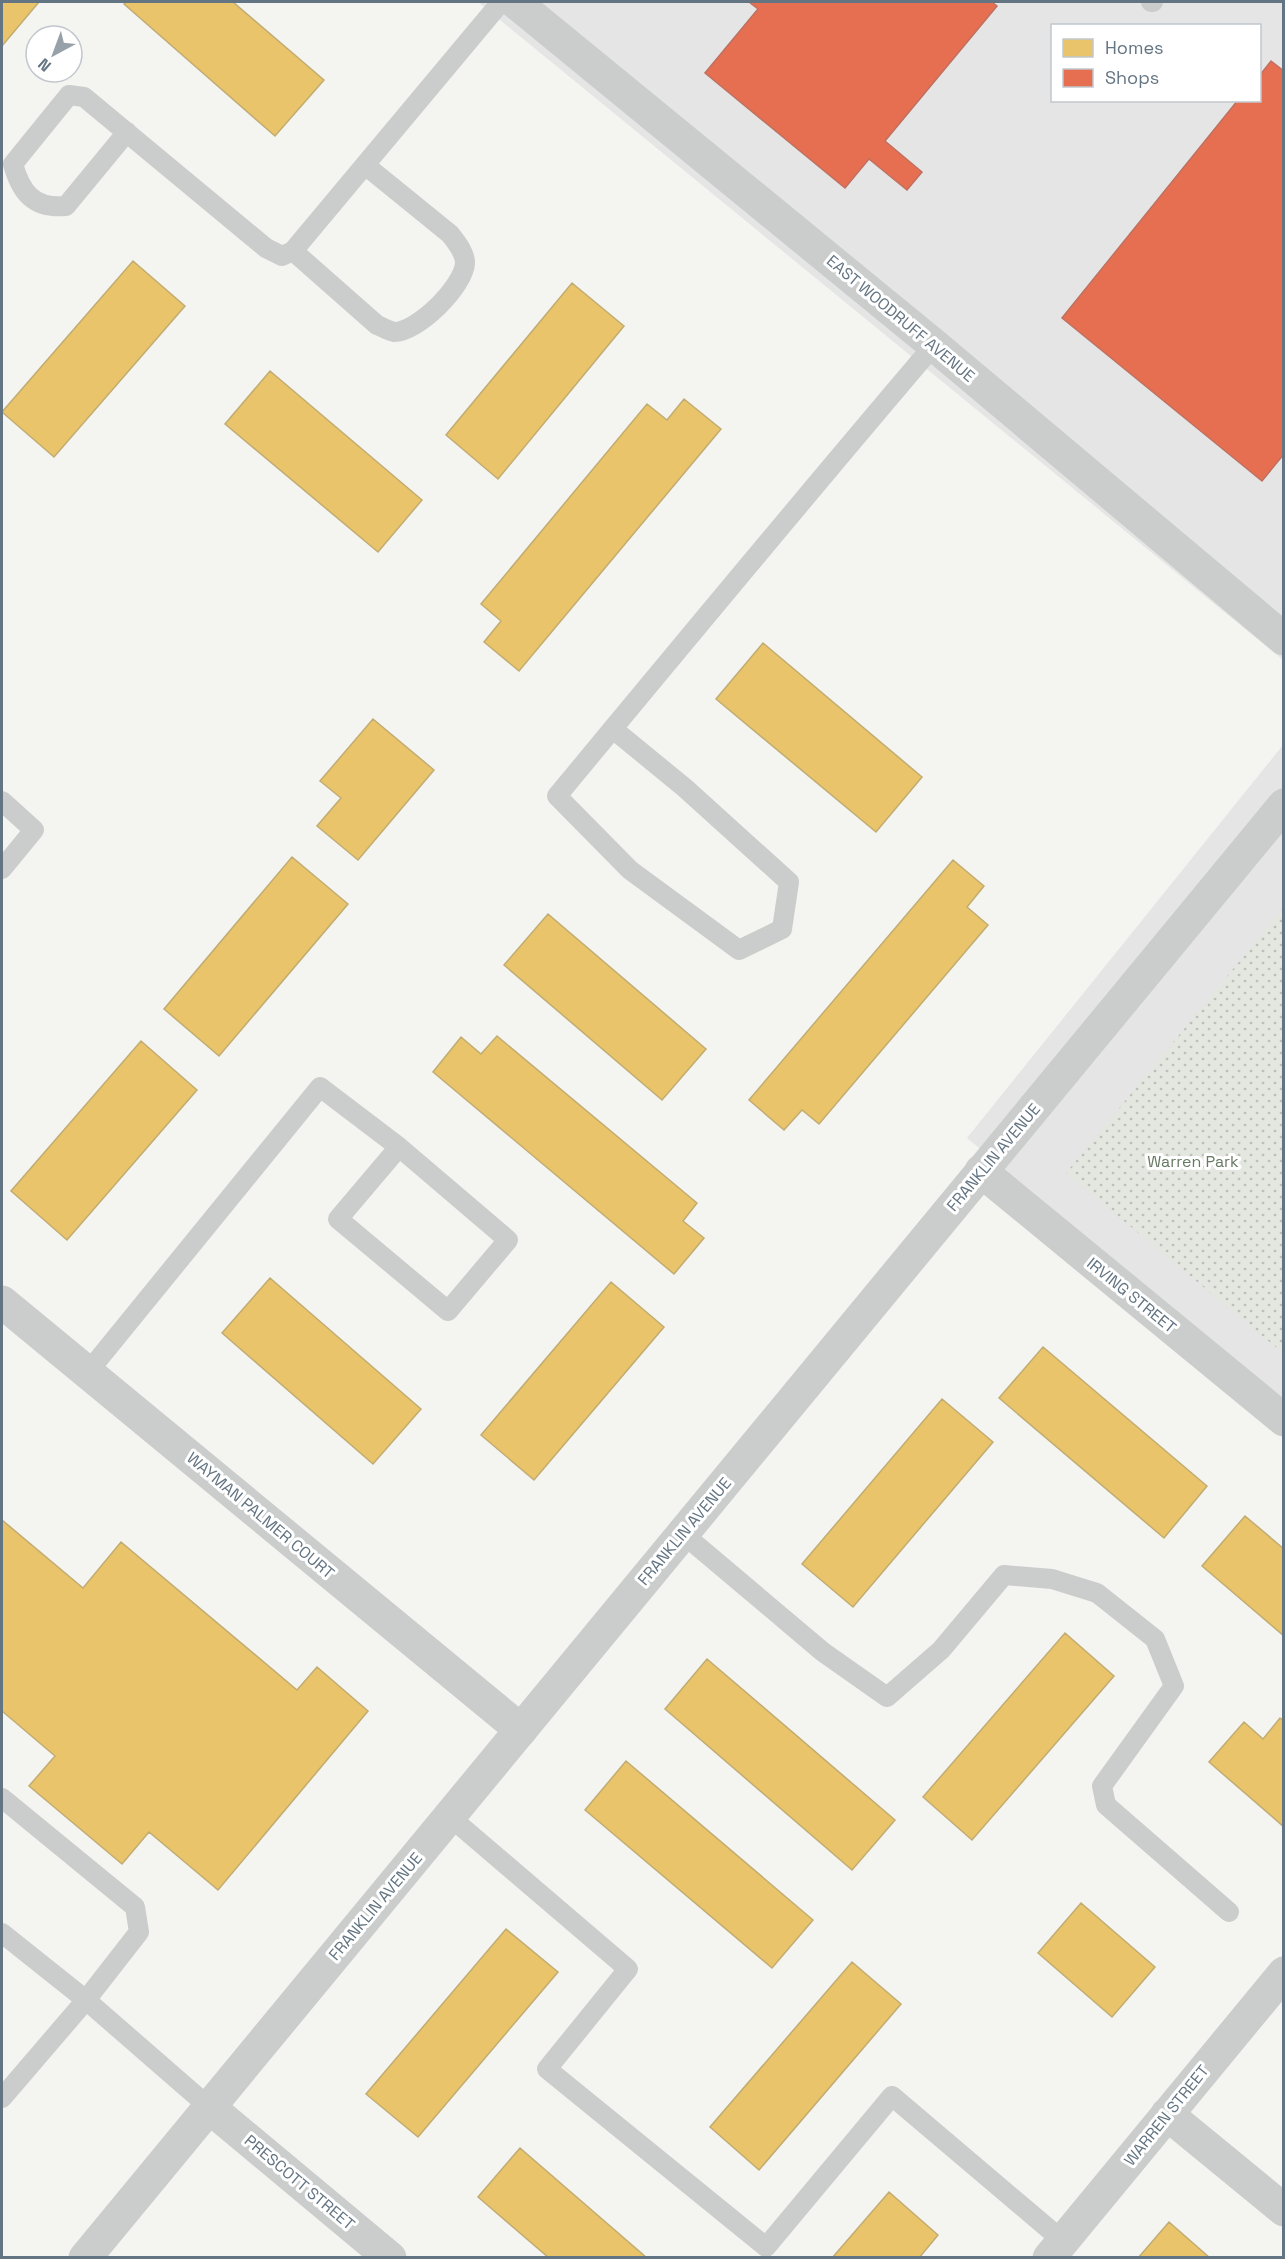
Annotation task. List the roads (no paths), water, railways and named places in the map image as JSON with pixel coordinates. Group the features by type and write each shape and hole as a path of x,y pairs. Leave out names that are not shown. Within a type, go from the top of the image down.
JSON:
{"street":[{"name":"EAST WOODRUFF AVENUE","path":"515,2 934,345 1284,639"},
{"name":"FRANKLIN AVENUE","path":"85,2258 1284,806"},
{"name":"IRVING STREET","path":"981,1171 1284,1420"},
{"name":"WAYMAN PALMER COURT","path":"2,1302 521,1730"},
{"name":"WARREN STREET","path":"1056,2249 1284,1973"},
{"name":"PRESCOTT STREET","path":"209,2107 390,2258"},
{"path":"1167,2114 1284,2210"}],"lane":[{"path":"127,132 66,206 51,207 30,198 18,183 13,164 69,95 84,96 266,248 282,256 293,251 501,2"},
{"path":"293,251 377,325 393,332 409,328 427,318 458,281 465,262 460,248 450,234 364,165"},
{"path":"613,729 685,788 789,882 782,929 739,950 630,870 557,796 613,729 934,345"},
{"path":"2,801 34,830 2,869"},
{"path":"88,1372 320,1087 399,1147 508,1240 448,1311 338,1219 399,1147"},
{"path":"682,1533 823,1652 887,1697 941,1650 1004,1575 1053,1579 1097,1593 1155,1639 1174,1686 1102,1786 1106,1805 1228,1912"},
{"path":"2,1798 135,1907 139,1932 86,2000 6,2084"},
{"path":"449,1816 628,1969 547,2068 766,2247 892,2096 1056,2249"},
{"path":"2,1933 86,2000 209,2107"}],"park label":[{"name":"Warren Park","path":"1193,1161"}]}
